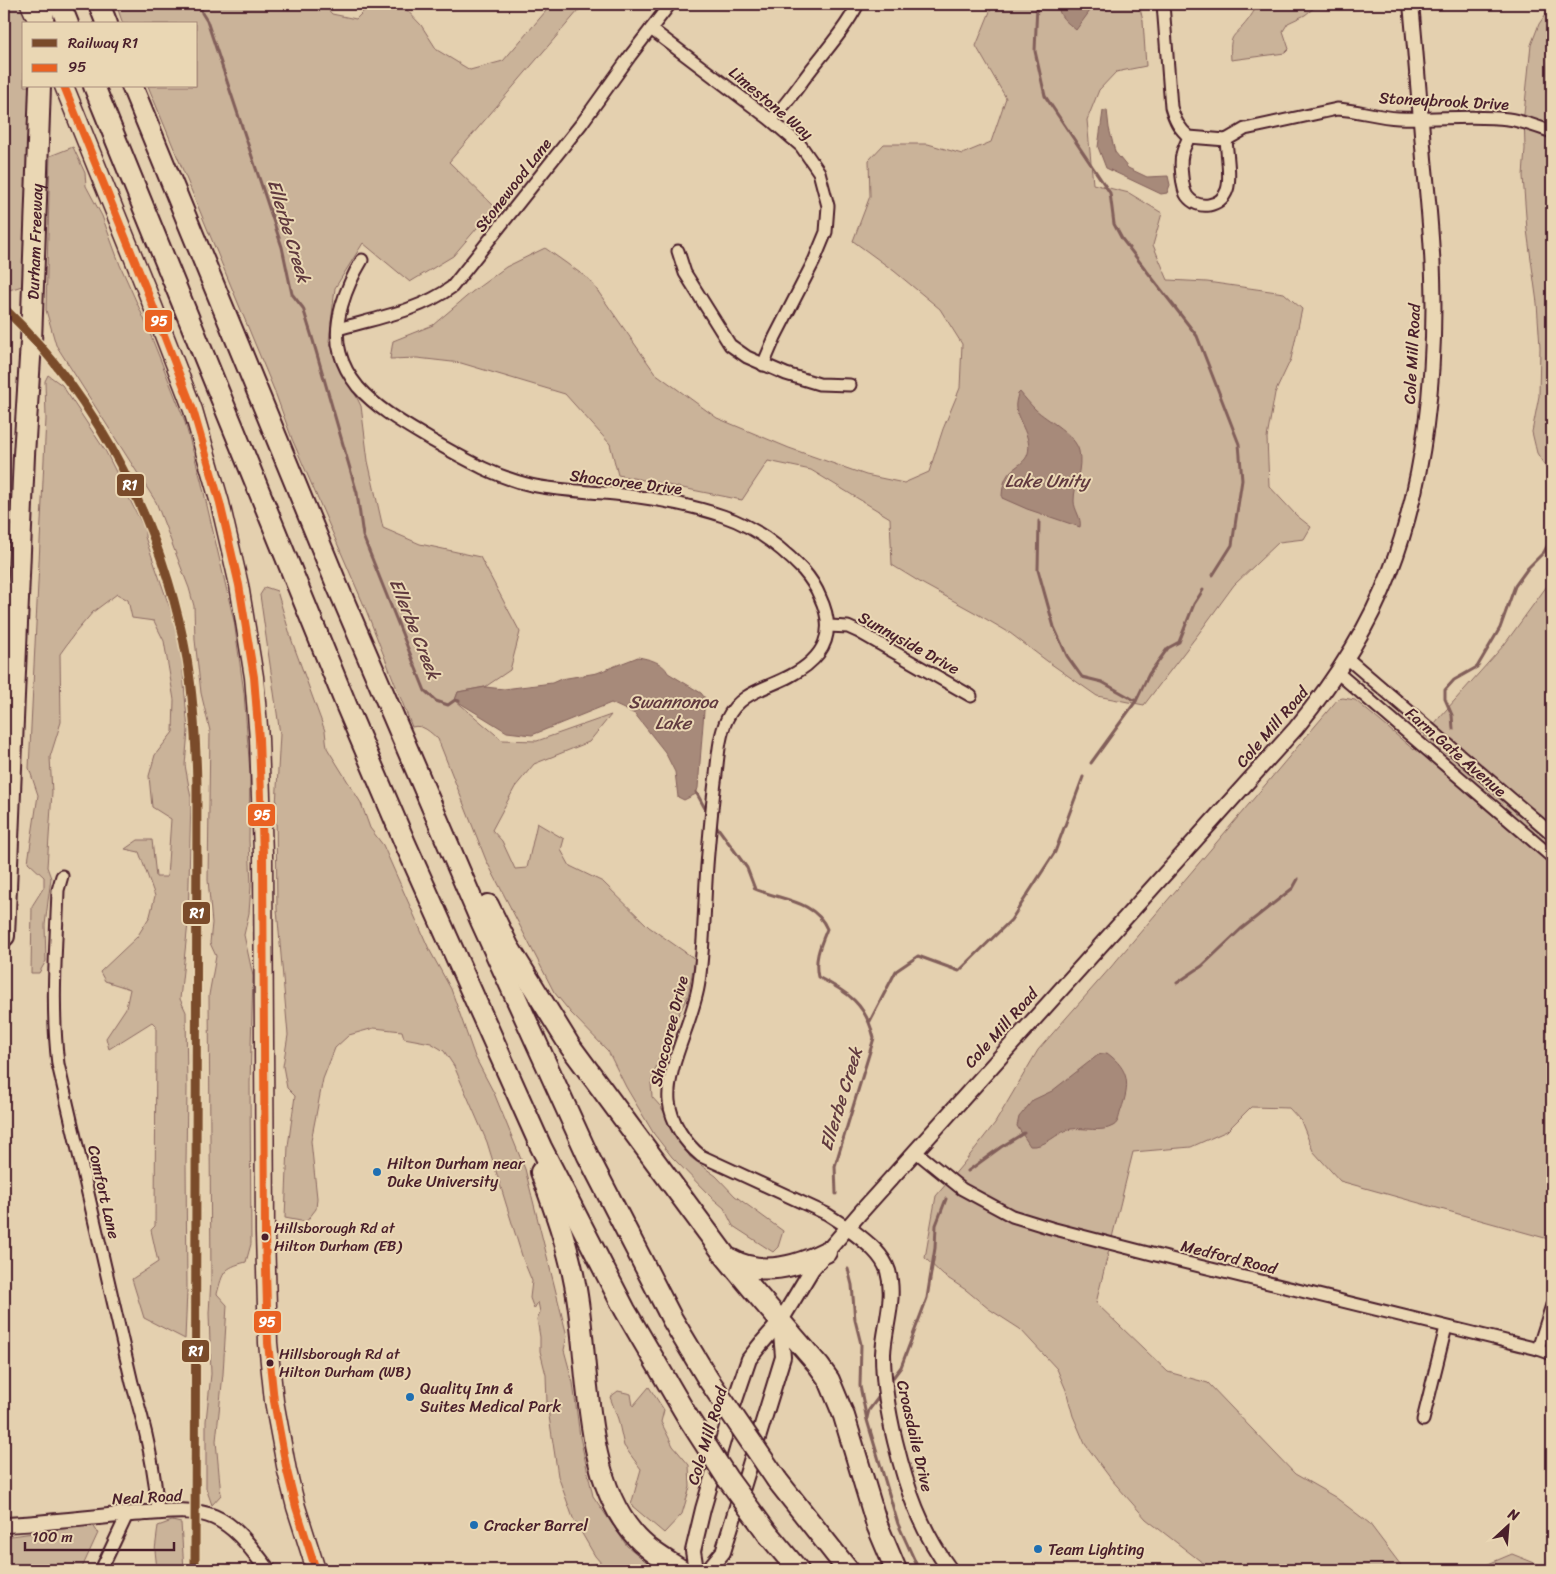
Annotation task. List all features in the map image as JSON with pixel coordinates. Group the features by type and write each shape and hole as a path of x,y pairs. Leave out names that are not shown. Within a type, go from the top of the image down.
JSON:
{"highway":[{"path":"43,22 44,4"},
{"path":"60,4 67,22"},
{"path":"99,4 106,22"},
{"name":"Durham Freeway","path":"4,936 40,88"},
{"path":"95,88 348,707 406,843 560,1185 625,1310 687,1416 727,1478 768,1534 798,1570"},
{"path":"133,88 337,585 450,852 588,1156 672,1319 708,1379 777,1480 848,1570"},
{"path":"450,852 473,874 508,946 570,1046 726,1256 829,1380 836,1396 877,1526 896,1570"},
{"path":"523,1104 539,1166 554,1208 575,1284 592,1424 600,1466 607,1490 619,1514 633,1534 648,1548 681,1570"},
{"path":"726,1256 746,1267 764,1270 804,1262 826,1252"}],"main road":[{"path":"30,4 38,22"},
{"path":"65,88 193,410 220,503 239,586 254,677 260,749 263,854 265,1233 268,1343 274,1401 287,1471 312,1569"}],"street":[{"name":"Stonewood Lane","path":"338,329 420,306 438,298 452,287 582,123 670,4"},
{"path":"772,120 787,104 810,71 832,45 858,4"},
{"path":"1163,4 1171,108 1174,120 1189,137 1226,140 1228,188 1219,201 1208,206 1192,202 1183,188 1182,155 1189,137"},
{"name":"Cole Mill Road","path":"696,1570 693,1551 703,1509 749,1359 780,1322 805,1280 847,1227 1256,773 1313,707 1338,673 1372,613 1396,558 1409,512 1426,422 1434,308 1432,253 1411,4"},
{"name":"Limestone Way","path":"651,29 772,120 802,146 818,172 828,206 826,232 814,261 774,337 763,365"},
{"name":"Stoneybrook Drive","path":"1226,140 1245,129 1337,109 1397,118 1455,117 1508,119 1552,132"},
{"path":"678,251 685,273 730,344 747,357 763,365 818,384 850,385"},
{"name":"Shoccoree Drive","path":"362,260 352,278 340,314 338,329 340,354 347,370 358,386 377,404 405,425 471,463 518,481 551,489 621,495 670,502 724,516 739,522 768,540 803,570 822,601 828,614 829,626 822,647 804,667 789,677 750,693 739,701 726,722 720,743 713,803 699,981 694,1006 670,1083 669,1102 674,1118 688,1143 701,1156 827,1214 847,1227"},
{"name":"Sunnyside Drive","path":"829,626 848,627 859,632 971,696"},
{"name":"Farm Gate Avenue","path":"1347,658 1552,834"},
{"name":"Farm Gate Avenue","path":"1338,673 1552,857"},
{"name":"Comfort Lane","path":"62,876 58,890 54,1001 58,1064 154,1472 158,1513"},
{"name":"Medford Road","path":"915,1151 931,1166 962,1189 1012,1216 1179,1262 1538,1349 1552,1354"},
{"name":"Croasdaile Drive","path":"847,1227 875,1250 888,1272 891,1293 884,1344 883,1373 892,1427 903,1474 916,1513 930,1542 950,1570"},
{"path":"1538,1349 1552,1305"},
{"path":"708,1570 723,1552 783,1357 780,1322"},
{"path":"1423,1420 1446,1327"},
{"name":"Neal Road","path":"4,1524 41,1523 127,1514 196,1512 215,1517 224,1522 241,1537 268,1570"},
{"path":"100,1570 127,1514"}],"shaded area":[{"path":"4,4 20,4 27,22 22,22 22,88 32,88 22,286 6,291 4,288"},
{"path":"116,4 323,4 332,14 356,19 371,4 401,4 421,25 437,50 470,70 503,61 552,4 584,4 449,162 495,207 453,256 410,282 363,243 335,288 329,341 361,406 368,461 383,528 420,544 480,557 520,632 510,670 485,687 458,692 455,700 502,740 537,741 611,715 589,742 534,764 515,787 492,830 502,841 515,869 527,868 537,823 564,839 561,850 570,866 603,882 649,927 695,959 688,996 664,1043 651,1083 652,1097 661,1107 690,1157 716,1176 735,1196 783,1231 778,1247 773,1252 733,1226 724,1208 672,1157 654,1134 626,1087 608,1051 571,1013 554,992 486,860 438,739 423,728 412,727 366,610 292,439 275,392 149,88 198,88 198,22 122,22"},
{"path":"993,4 1099,4 1104,11 1116,4 1139,4 1143,21 1146,66 1116,72 1099,90 1087,120 1093,184 1129,193 1162,213 1153,245 1168,280 1207,282 1284,293 1302,309 1291,359 1275,393 1267,438 1269,486 1296,515 1311,527 1304,539 1279,542 1234,585 1144,705 1097,696 1010,633 892,565 890,518 811,470 768,461 742,500 618,475 610,444 565,394 461,363 417,358 390,359 393,341 433,325 472,292 506,267 545,248 590,280 655,373 717,418 789,448 866,475 904,483 929,472 943,429 960,388 962,344 940,309 894,271 853,241 870,196 869,160 884,144 928,144 962,154 991,142 1006,98 976,46"},
{"path":"1266,4 1319,4 1305,15 1288,23 1283,31 1289,49 1285,53 1231,60 1231,44 1234,36 1257,6"},
{"path":"1552,5 1552,489 1548,471 1537,453 1532,432 1539,396 1540,347 1523,176 1525,149 1524,114 1531,45 1539,24"},
{"path":"73,147 85,173 86,186 102,216 120,265 145,321 184,419 201,480 234,621 244,693 250,773 249,840 251,886 249,913 244,935 253,976 250,1083 251,1244 246,1262 233,1266 225,1272 217,1294 227,1305 223,1374 216,1441 221,1495 212,1505 206,1488 206,1421 211,1374 209,1313 211,1279 209,995 216,956 210,943 212,923 208,880 210,731 201,693 195,640 194,606 156,502 56,345 46,310 50,156"},
{"path":"48,375 62,385 106,452 145,530 145,537 180,637 188,731 185,765 191,798 188,923 180,999 186,1012 187,1290 185,1339 144,1318 132,1279 158,1262 151,1230 155,1226 156,1026 152,1022 109,1049 106,1038 126,1008 130,989 105,981 100,972 137,937 150,916 155,896 139,852 125,849 138,840 152,840 156,877 167,877 171,819 152,807 149,776 155,755 173,732 174,700 164,641 154,621 132,618 128,600 117,594 93,612 60,654 61,722 50,757 52,792 47,867 51,878 45,925 46,961 39,973 31,973 32,906 44,887 44,877 28,862 38,795 29,768 46,419 45,381"},
{"path":"1552,579 1552,1240 1340,1181 1313,1151 1301,1121 1289,1108 1251,1107 1227,1131 1191,1147 1133,1152 1096,1303 1168,1372 1208,1383 1295,1474 1335,1497 1369,1523 1403,1568 1407,1570 1212,1570 1146,1519 1111,1479 1085,1444 1057,1369 1020,1329 943,1275 925,1258 936,1196 995,1123 1038,1050 1111,967 1338,699 1355,700 1414,750 1439,718 1504,645"},
{"path":"265,587 277,591 292,641 325,731 327,748 361,803 370,828 383,845 429,949 451,989 475,1057 494,1093 525,1169 567,1336 564,1350 573,1383 580,1437 593,1496 627,1546 657,1570 607,1570 595,1556 573,1518 558,1476 547,1403 546,1375 540,1351 537,1319 540,1312 538,1302 534,1309 530,1298 532,1281 523,1259 487,1142 454,1066 444,1051 431,1043 404,1038 402,1031 374,1028 349,1035 335,1048 323,1079 311,1141 317,1198 316,1209 306,1222 285,1218 288,1146 295,1096 287,1088 283,1066 288,1035 277,909 276,806 280,734 260,595"},
{"path":"649,1387 664,1410 661,1422 673,1446 689,1465 690,1487 682,1514 664,1533 631,1505 641,1469 624,1446 618,1419 610,1397 618,1391 631,1394 633,1406"},
{"path":"172,1521 181,1523 184,1570 157,1570 155,1550 158,1526"},
{"path":"93,1525 98,1533 81,1570 4,1570 4,1537"},
{"path":"1512,1554 1552,1570 1474,1570"}],"water":[{"path":"1059,4 1095,4 1076,30 1061,15"},
{"path":"1107,110 1115,152 1128,168 1147,177 1168,176 1170,185 1167,193 1161,194 1106,168 1098,147 1103,111"},
{"name":"Lake Unity","path":"1020,392 1035,409 1067,433 1079,451 1080,464 1074,501 1080,520 1080,527 1027,509 1002,498 1002,491 1008,475 1023,461 1028,453 1027,436 1016,409"},
{"name":"Swannonoa Lake","path":"638,657 651,660 663,666 668,673 701,693 705,698 698,788 696,794 684,800 678,797 675,772 665,752 635,714 611,703 532,735 507,732 455,700 458,692 485,687 504,689 552,683 561,679 597,673"},
{"path":"1107,1053 1115,1059 1124,1072 1127,1085 1124,1101 1116,1123 1103,1129 1071,1129 1041,1145 1030,1146 1017,1126 1019,1117 1033,1100 1052,1091 1098,1055"}],"waterway":[{"name":"Ellerbe Creek","path":"200,4 282,247 292,294 303,308 312,337 357,493 363,536 425,691 436,701 448,705 455,700 459,701"},
{"path":"1037,4 1035,51 1045,96 1110,193 1114,224 1122,239 1197,336 1239,444 1242,480 1232,545 1213,575"},
{"path":"1039,521 1038,570 1054,627 1067,656 1082,677 1102,682 1136,701"},
{"path":"1453,729 1452,715 1445,699 1445,690 1454,680 1477,667 1500,628 1515,586 1528,568 1544,552 1552,537"},
{"path":"1091,763 1136,701 1149,674 1168,648 1179,642 1194,604 1203,590"},
{"path":"870,1021 896,971 918,956 959,971 1011,920 1055,852 1083,777"},
{"name":"Ellerbe Creek","path":"696,792 707,812"},
{"name":"Ellerbe Creek","path":"715,824 747,868 755,889 806,906 821,919 827,929 817,958 818,977 854,1000 871,1026 874,1038 835,1166 836,1194"},
{"path":"1177,983 1202,966 1241,929 1293,888 1298,879"},
{"path":"968,1171 1024,1133"},
{"path":"889,1383 901,1367 927,1298 935,1248 936,1225 946,1199"},
{"name":"Ellerbe Creek","path":"848,1269 852,1285 855,1320 861,1344 860,1386 867,1420 898,1524 919,1570"},
{"path":"867,1418 869,1410 881,1394"}],"rail line":[{"name":"R1","path":"4,308 38,344 70,383 98,425 123,469 144,515 162,562 176,610 187,659 194,722 197,784 195,1570"}],"transit line":[{"name":"95","path":"65,88 193,410 220,503 239,585 254,677 259,739 263,854 265,1233 268,1343 274,1401 287,1471 316,1570"}],"place":[{"name":"Hilton Durham near Duke University","path":"377,1172"},
{"name":"Hillsborough Rd at Hilton Durham (EB)","path":"265,1237"},
{"name":"Hillsborough Rd at Hilton Durham (WB)","path":"270,1363"},
{"name":"Quality Inn & Suites Medical Park","path":"410,1397"},
{"name":"Cracker Barrel","path":"474,1525"},
{"name":"Team Lighting","path":"1038,1549"}]}
